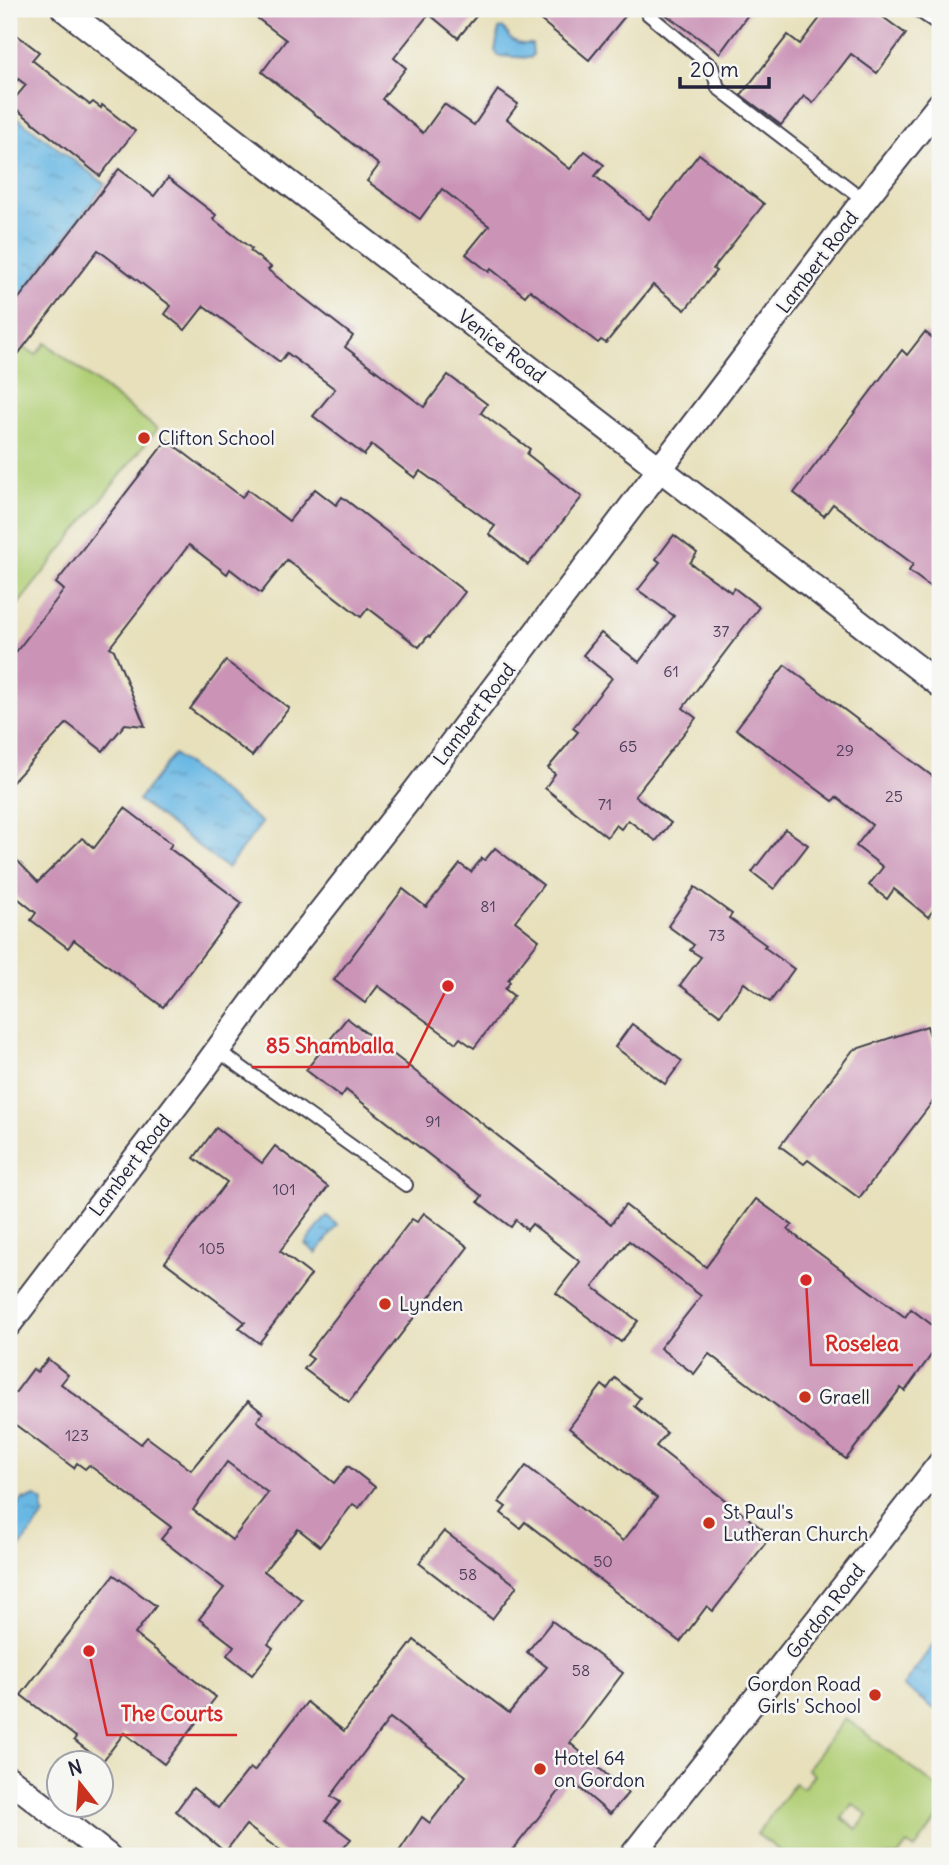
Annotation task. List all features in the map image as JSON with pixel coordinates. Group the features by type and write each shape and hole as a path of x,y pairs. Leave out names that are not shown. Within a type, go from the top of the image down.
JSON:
{"street":[{"name":"Venice Road","path":"65,9 940,684"},
{"name":"Lambert Road","path":"9,1324 290,951 414,793 940,104"},
{"name":"Gordon Road","path":"632,1856 940,1464"},
{"path":"9,1779 108,1856"}],"lane":[{"path":"916,9 940,25"},
{"path":"648,14 712,67 719,89 864,201"},
{"path":"217,1050 406,1185"}],"green space":[{"path":"9,337 36,355 46,343 157,429 9,616"},
{"path":"845,1718 940,1789 940,1815 915,1849 907,1844 898,1856 787,1856 757,1834 795,1783 803,1788 814,1775 807,1769","holes":["853,1804 868,1815 857,1829 842,1818"]}],"water":[{"path":"504,28 511,39 521,44 532,44 533,55 530,58 499,56 495,51 499,29"},
{"path":"11,113 105,184 9,311 9,115"},
{"path":"174,754 262,823 227,868 138,800"},
{"path":"327,1216 338,1225 316,1253 305,1244"},
{"path":"35,1496 43,1502 42,1511 45,1514 17,1551 14,1549 9,1552 9,1518 24,1498 26,1500"},
{"path":"940,1635 940,1713 903,1686"}],"building":[{"path":"245,9 482,9 458,38 429,14 394,58 406,68 382,99 423,133 444,104 474,125 498,90 518,104 507,119 570,169 585,151 604,165 595,176 649,219 699,154 764,204 685,310 653,285 606,343 601,340 598,343 530,290 525,296 491,269 489,272 466,254 489,226 442,189 420,219 367,181 379,165 262,72 286,40"},
{"path":"527,9 631,9 589,60"},
{"path":"658,9 752,9 720,53"},
{"path":"827,9 872,9 906,34 877,73 851,54 813,103 804,96 781,125 741,95 788,35 800,44"},
{"path":"9,29 39,52 32,60 90,105 93,102 101,108 102,105 135,131 100,176 10,104 26,85 18,79 9,91"},
{"path":"119,169 154,196 168,178 216,215 213,219 252,249 250,251 271,267 268,270 353,336 345,347 424,407 448,375 487,404 481,413 530,449 527,454 582,497 528,565 489,534 495,526 420,471 415,478 372,445 364,455 313,416 335,389 287,353 280,362 204,306 185,330 165,314 171,306 98,250 9,366 9,311"},
{"path":"925,332 940,344 940,594 909,571 913,564 833,504 824,516 794,493 902,350 907,355"},
{"path":"167,440 242,497 248,490 289,521 315,489 336,505 342,497 465,592 419,647 368,608 361,617 287,560 261,593 230,569 227,574 189,545 110,647 114,650 145,726 125,724 103,751 67,723 9,786 9,661 64,590 56,583"},
{"path":"674,535 697,553 690,563 731,592 734,588 759,607 683,708 696,718 635,796 671,823 656,841 628,820 621,829 616,825 607,837 545,788 555,774 548,768 578,732 573,728 612,678 583,655 601,633 639,662 674,616 638,590 660,562 656,559"},
{"path":"226,661 289,708 252,756 190,709"},
{"path":"785,665 940,782 940,901 928,917 894,889 887,899 869,885 883,867 856,846 872,825 836,797 833,801 736,729"},
{"path":"125,808 172,844 169,848 242,903 163,1007 74,940 68,948 31,920 36,913 9,891 9,852 38,882 82,838 94,848"},
{"path":"785,829 808,845 774,889 752,872"},
{"path":"495,848 543,885 515,921 539,940 508,980 510,982 505,989 514,996 474,1048 460,1038 456,1043 378,986 365,1003 334,980 403,889 426,907 460,864 471,872 482,858 485,860"},
{"path":"695,887 732,914 729,918 794,969 770,1002 744,983 720,1015 680,985 701,957 690,950 694,945 668,926"},
{"path":"347,1018 611,1224 625,1205 706,1267 756,1199 792,1225 788,1230 905,1317 911,1309 940,1331 940,1343 905,1391 901,1388 846,1459 709,1354 694,1374 660,1348 701,1296 629,1241 593,1287 638,1321 621,1342 556,1293 580,1262 532,1224 527,1230 516,1220 511,1227 478,1202 482,1196 346,1090 341,1097 306,1070"},
{"path":"632,1024 682,1061 665,1084 615,1047"},
{"path":"927,1026 940,1068 940,1092 859,1198 808,1160 804,1164 780,1146 853,1050"},
{"path":"216,1128 262,1163 275,1146 328,1187 280,1251 311,1275 259,1343 239,1328 245,1322 165,1262 227,1182 194,1158"},
{"name":"Lynden","path":"424,1213 468,1247 349,1402 304,1369 313,1359 307,1355 412,1219 417,1222"},
{"path":"48,1359 68,1375 61,1384 141,1444 147,1437 191,1470 248,1401 263,1413 257,1421 334,1483 348,1466 375,1487 359,1508 353,1504 320,1546 298,1529 264,1571 302,1600 268,1644 273,1648 252,1675 227,1655 234,1646 199,1619 224,1588 161,1539 171,1527 89,1465 85,1469 77,1463 74,1468 9,1420 9,1401 33,1369 37,1372","holes":["227,1462 268,1493 232,1540 193,1510"]},
{"path":"615,1378 640,1398 634,1406 667,1433 656,1446 771,1536 713,1611 707,1606 680,1642 525,1522 520,1528 501,1513 506,1507 499,1502 526,1466 623,1541 657,1498 569,1428 602,1385 607,1389"},
{"path":"444,1531 517,1586 492,1619 419,1563"},
{"path":"114,1575 156,1606 135,1634 216,1697 164,1764 124,1733 111,1750 87,1750 74,1740 76,1737 21,1695"},
{"path":"552,1621 623,1673 570,1743 628,1793 610,1814 569,1779 508,1856 396,1856 422,1817 430,1823 466,1776 390,1718 331,1796 340,1802 326,1820 351,1839 337,1856 287,1856 246,1825 225,1852 176,1811 193,1788 218,1808 250,1768 254,1771 307,1702 344,1731 414,1640 509,1713 547,1667 527,1652"}],"place":[{"name":"Clifton School","path":"144,438"},
{"name":"85 Shamballa","path":"448,986"},
{"name":"Roselea","path":"806,1280"},
{"name":"Lynden","path":"385,1304"},
{"name":"Graell","path":"805,1397"},
{"name":"St Paul's Lutheran Church","path":"709,1523"},
{"name":"The Courts","path":"89,1651"},
{"name":"Gordon Road Girls' School","path":"875,1695"},
{"name":"Hotel 64 on Gordon","path":"540,1769"}]}
